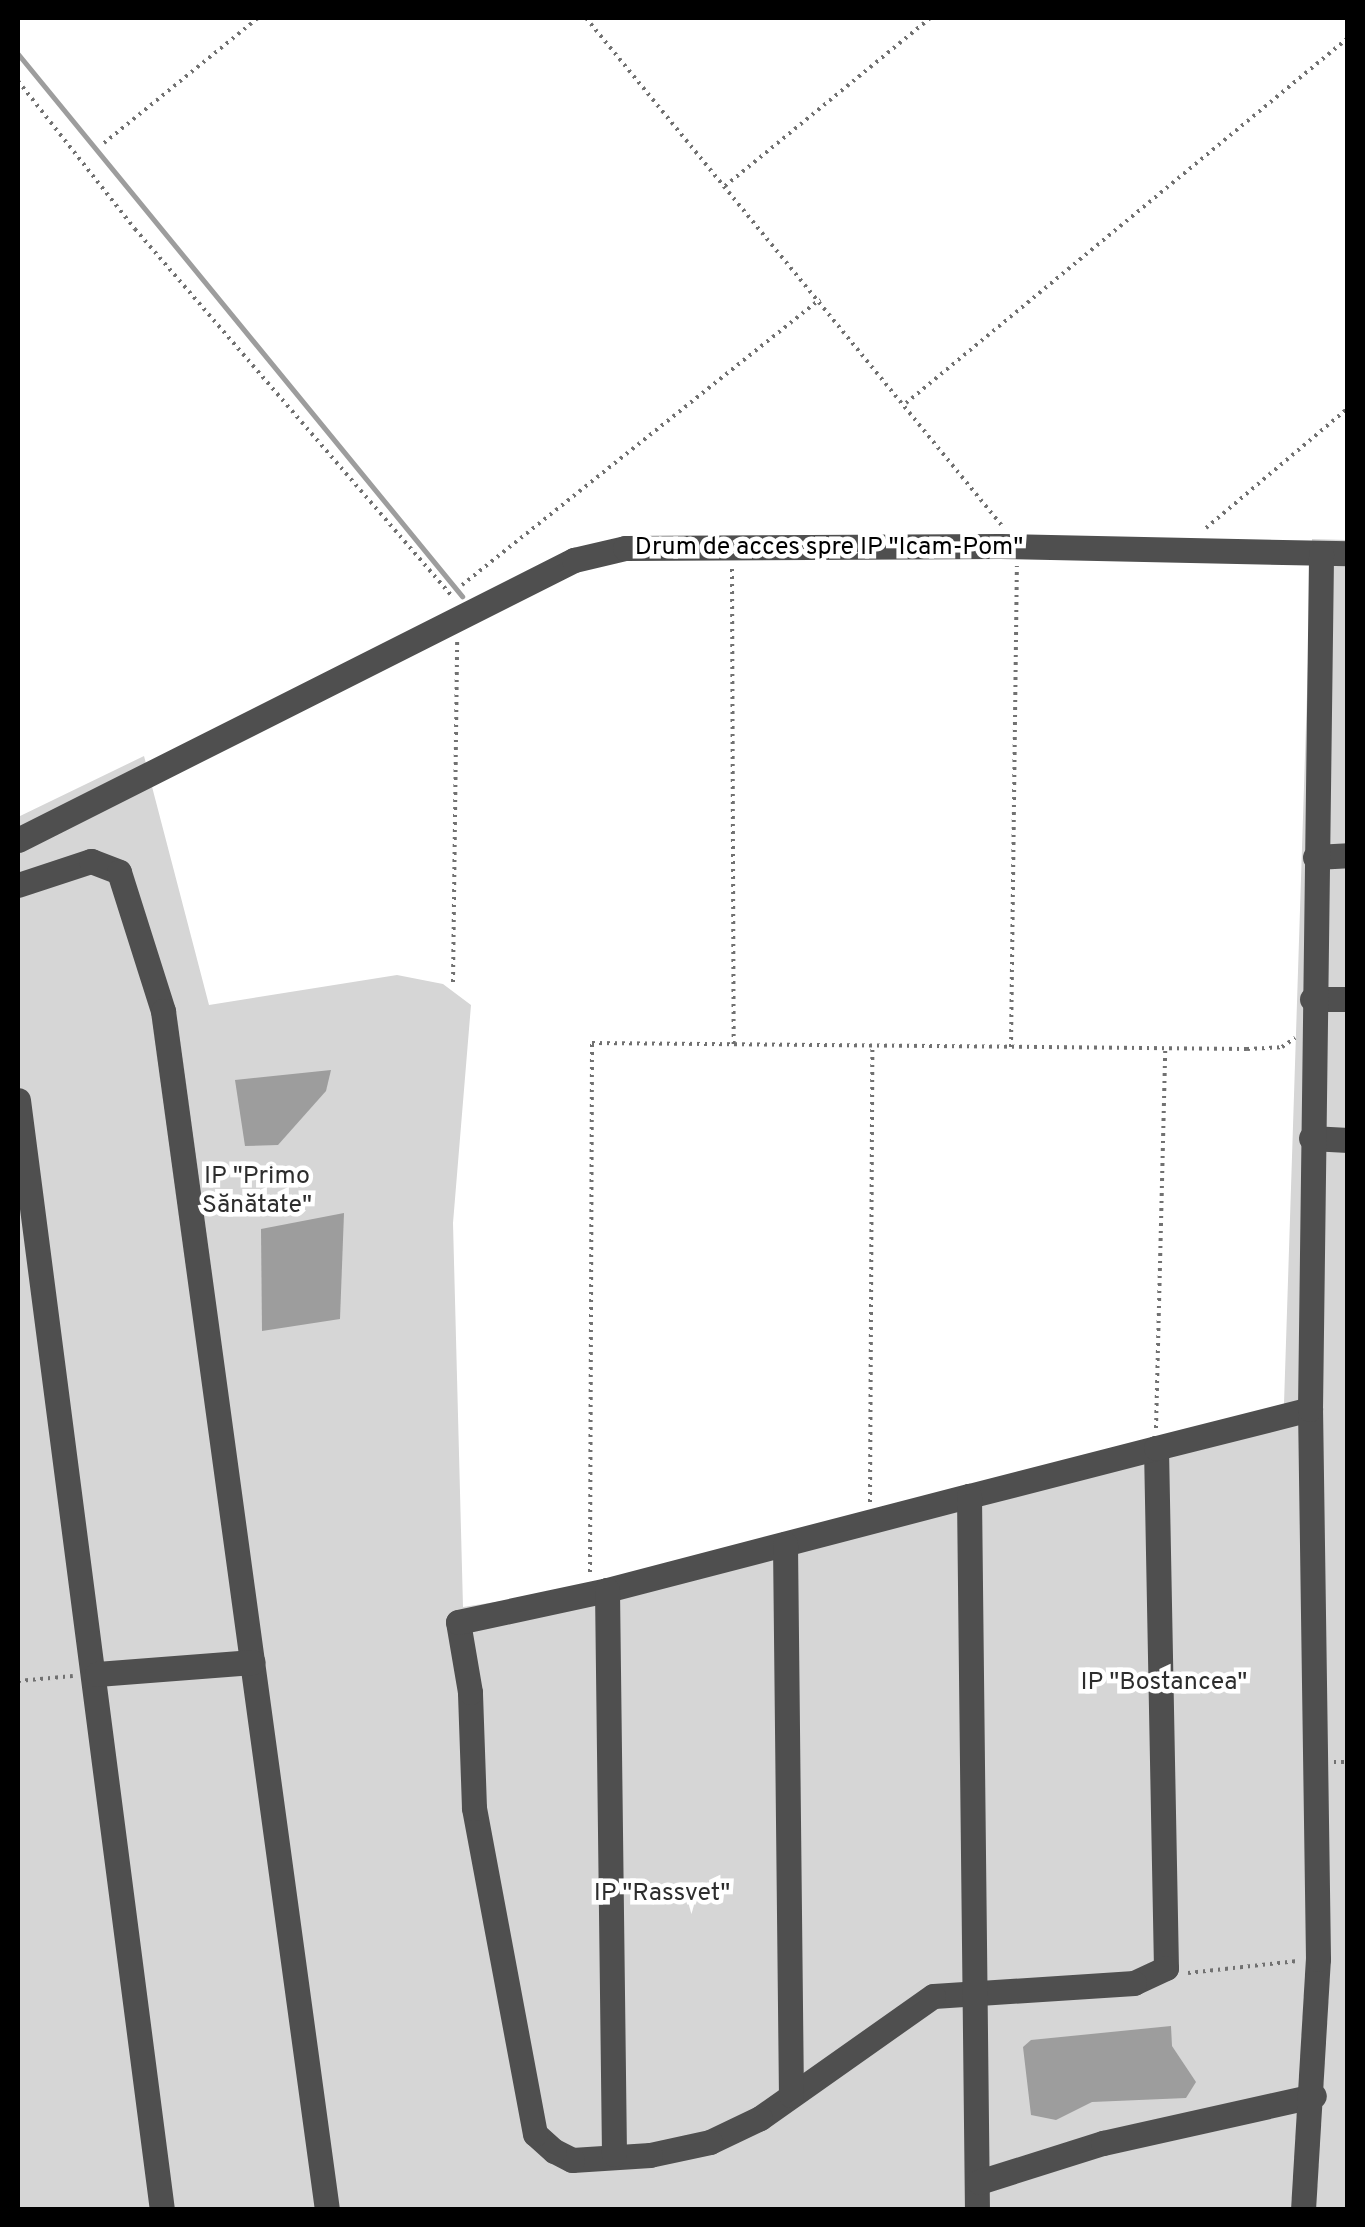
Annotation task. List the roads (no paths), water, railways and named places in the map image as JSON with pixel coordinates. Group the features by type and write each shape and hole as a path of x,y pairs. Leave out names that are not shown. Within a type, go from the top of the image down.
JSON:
{"street":[{"name":"Drum de acces spre IP \"Icam-Pom\"","path":"18,840 574,560 625,548 1018,546 1348,553"},
{"path":"1303,2210 1314,2096 1318,1960 1310,1409 1320,553"},
{"path":"1315,857 1348,856"},
{"path":"18,885 91,861 119,872 163,1011 327,2210"},
{"path":"1312,999 1348,999"},
{"path":"18,1100 98,1674 162,2210"},
{"path":"1311,1138 1348,1140"},
{"path":"1156,1448 1162,1973 933,1996 791,2095 710,2142 572,2160 534,2134 474,1808 470,1692 458,1622 599,1592 969,1496 1156,1448 1310,1409"},
{"path":"969,1496 972,1995 979,2182 976,2210"},
{"path":"785,1544 791,2095"},
{"path":"599,1592 614,2154"},
{"path":"98,1674 253,1662"},
{"path":"979,2182 1102,2143 1314,2096"}],"waterway":[{"path":"18,54 462,596"}],"park label":[{"name":"IP \"Primo Sănătate\"","path":"257,1192"},
{"name":"IP \"Bostancea\"","path":"1164,1683"},
{"name":"IP \"Rassvet\"","path":"662,1894"}]}
